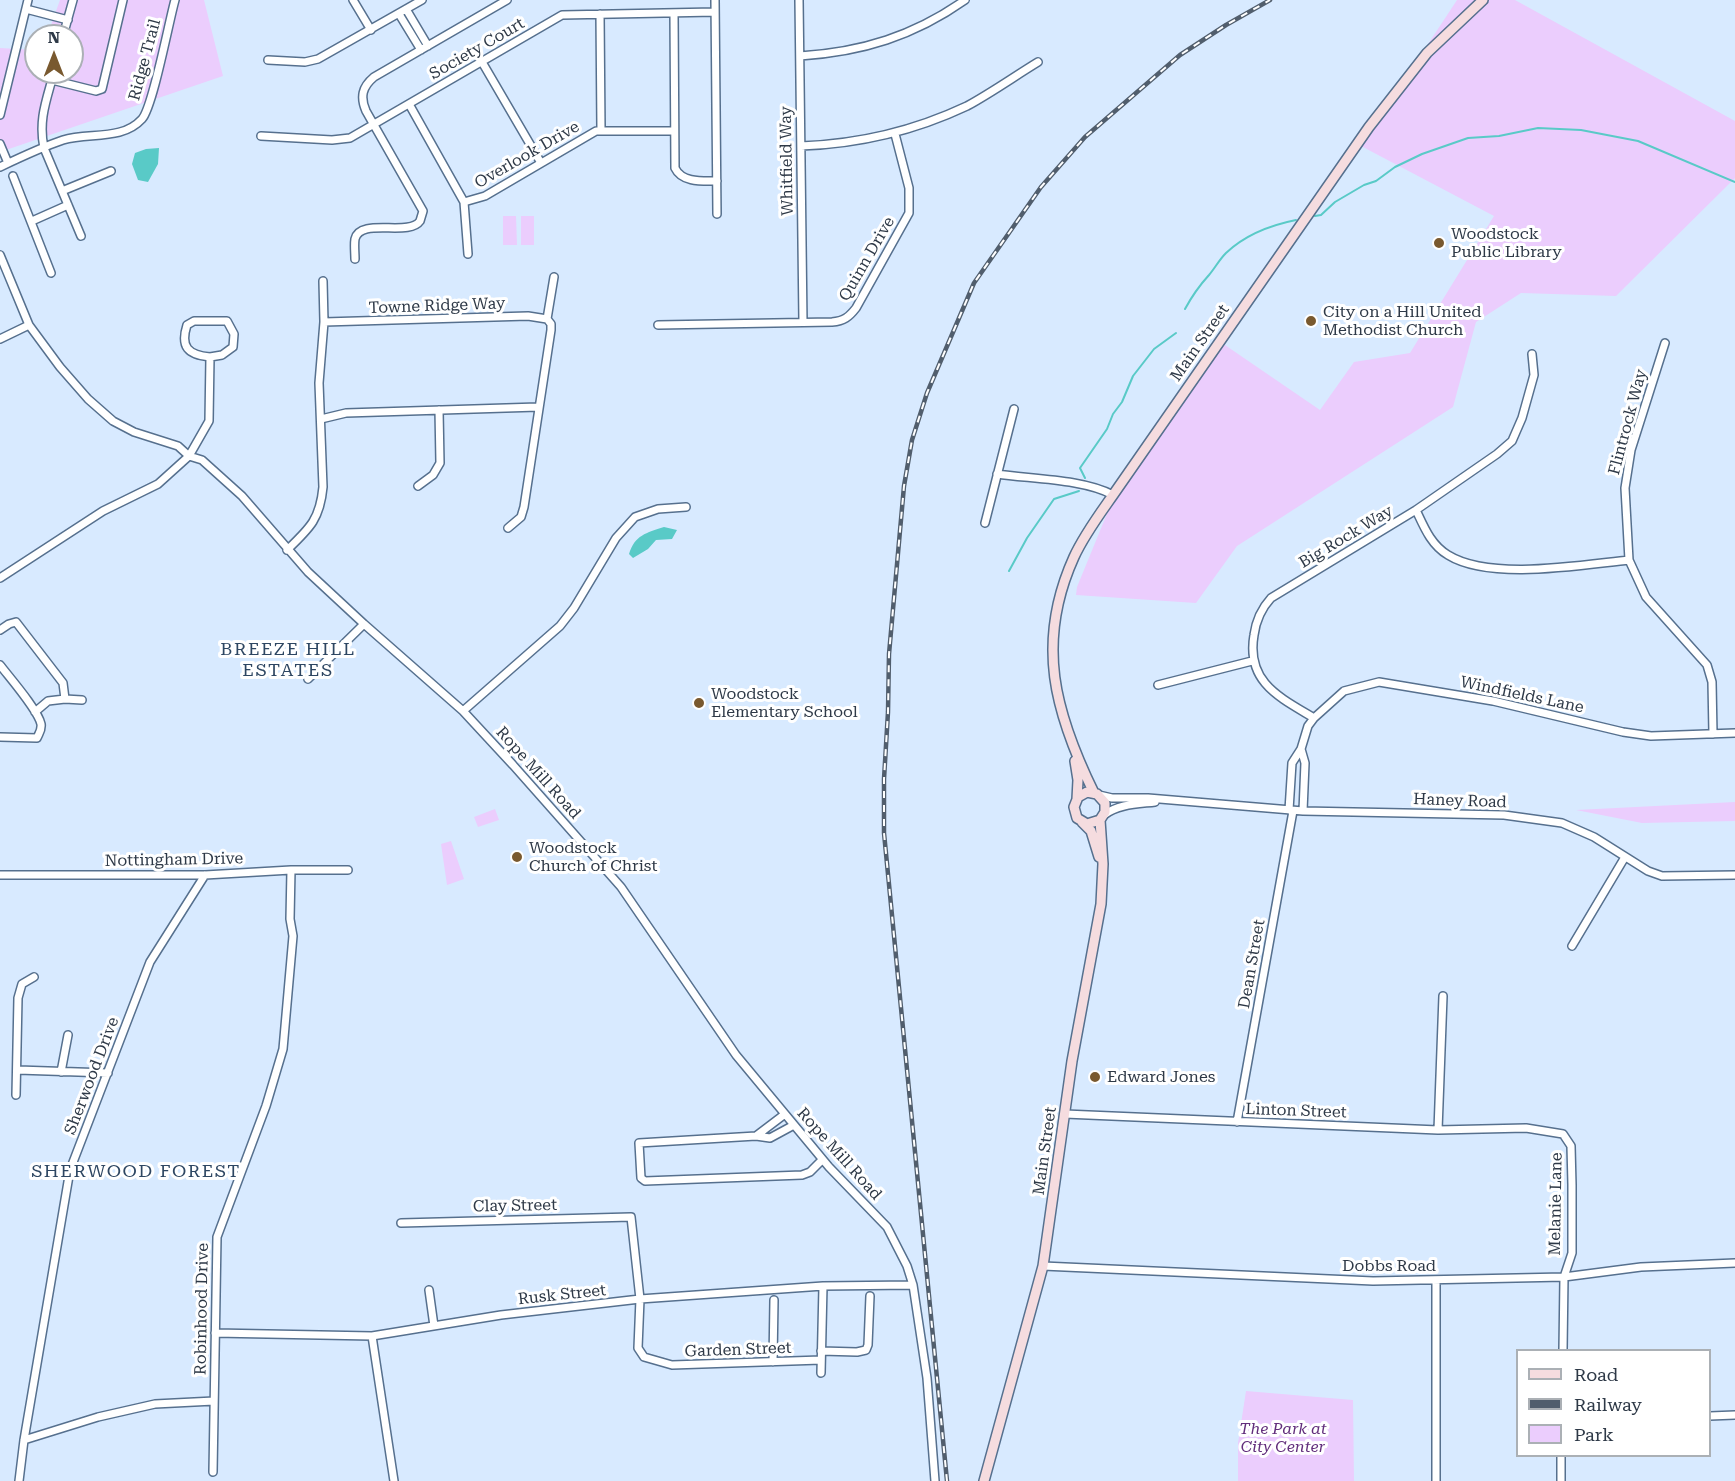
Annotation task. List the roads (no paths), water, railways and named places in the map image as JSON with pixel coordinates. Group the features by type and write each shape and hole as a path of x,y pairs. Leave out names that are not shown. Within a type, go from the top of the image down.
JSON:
{"main road":[{"name":"Main Street","path":"1101,872 1091,831 1074,810 1078,780 1073,749 1055,683 1053,655 1055,617 1063,584 1074,556 1113,495 1369,127 1427,53 1483,0"},
{"name":"Main Street","path":"984,1481 1043,1266 1065,1113 1101,904 1102,818 1105,806 1073,749"},
{"path":"1077,799 1085,793 1097,794"},
{"path":"1080,820 1090,824 1102,818"}],"street":[{"path":"0,115 28,0"},
{"path":"67,24 73,0"},
{"path":"68,84 96,91 102,89 123,0"},
{"name":"Ridge Trail","path":"0,167 65,139 112,134 129,129 143,118 175,0"},
{"path":"353,0 371,30"},
{"path":"268,60 305,62 318,59 422,0"},
{"path":"355,259 356,236 364,229 413,227 418,225 422,217 421,205 363,104 364,87 374,77 507,0"},
{"path":"715,0 717,214"},
{"name":"Whitfield Way","path":"799,0 803,322"},
{"path":"800,56 832,53 885,41 929,22 965,0"},
{"path":"26,9 68,20"},
{"path":"406,9 428,46"},
{"name":"Society Court","path":"261,136 338,140 350,138 562,15 715,12"},
{"path":"674,13 674,162 678,173 696,181 717,182"},
{"path":"399,14 421,50"},
{"path":"600,14 601,130"},
{"path":"482,62 541,163"},
{"path":"801,147 833,145 895,134 969,105 1038,62"},
{"path":"51,84 41,123 44,148 81,236"},
{"path":"409,104 464,202 468,254"},
{"name":"Overlook Drive","path":"464,202 485,196 590,134 601,130 674,131"},
{"name":"Quinn Drive","path":"658,325 832,322 848,317 856,308 909,213 910,198 895,134"},
{"path":"0,144 8,163"},
{"path":"62,190 111,171"},
{"path":"13,176 51,273"},
{"path":"32,221 68,205"},
{"name":"Rope Mill Road","path":"0,255 29,325 60,368 88,399 113,421 134,432 178,446 189,456 202,460 242,496 308,572 463,711 561,818 621,887 736,1055 822,1160 887,1227 907,1266 913,1286 927,1378 935,1481"},
{"path":"508,528 521,517 524,507 551,330 547,319 554,277"},
{"path":"288,550 311,526 320,510 323,487 319,383 324,322 323,281"},
{"name":"Towne Ridge Way","path":"324,322 528,316 547,319"},
{"path":"194,321 227,321 234,334 233,348 222,355 210,357 196,356 187,348 183,338 187,325 194,321"},
{"path":"0,339 29,325"},
{"name":"Flintrock Way","path":"1665,343 1631,450 1625,488 1629,560 1646,597 1707,665 1712,682 1713,734"},
{"name":"Big Rock Way","path":"1252,661 1256,622 1263,606 1271,598 1416,510 1497,454 1512,441 1522,418 1534,375 1532,354"},
{"path":"0,578 103,511 158,484 189,456 209,421 210,357"},
{"path":"321,419 346,413 538,408"},
{"path":"985,523 1014,409"},
{"path":"418,486 433,475 440,463 440,410"},
{"path":"997,474 1083,485 1102,489 1113,495"},
{"path":"463,711 560,626 574,608 616,538 635,518 658,509 686,507"},
{"path":"1416,510 1429,537 1446,554 1467,563 1494,568 1549,568 1629,560"},
{"path":"0,630 16,622 63,683 65,699"},
{"path":"308,679 364,624"},
{"path":"1158,685 1252,661 1262,680 1276,695 1314,718 1308,726 1301,749 1292,763 1291,810"},
{"path":"0,665 35,712 41,729 37,738 0,737"},
{"name":"Windfields Lane","path":"1314,718 1344,691 1379,682 1493,701 1651,736 1735,733"},
{"path":"35,712 48,701 82,700"},
{"path":"1301,749 1305,763 1303,811"},
{"name":"Haney Road","path":"1097,794 1112,798 1148,798 1303,811 1504,815 1562,823 1594,837 1648,871 1662,876 1735,875"},
{"name":"Haney Road","path":"1102,818 1110,810 1120,807 1170,801"},
{"name":"Dean Street","path":"1237,1122 1291,810"},
{"path":"1572,946 1624,857"},
{"name":"Nottingham Drive","path":"0,875 205,875 291,870 348,870"},
{"name":"Robinhood Drive","path":"213,1472 217,1237 266,1106 283,1049 293,936 290,919 291,870"},
{"name":"Sherwood Drive","path":"19,1481 70,1170 150,962 205,875"},
{"path":"16,1095 18,998 22,984 34,976"},
{"path":"1438,1130 1443,996"},
{"path":"61,1072 68,1035"},
{"path":"18,1071 108,1073"},
{"path":"756,1136 785,1113"},
{"name":"Linton Street","path":"1065,1113 1438,1130 1526,1128"},
{"path":"794,1125 770,1138 756,1136 639,1143 642,1178 645,1181 802,1175 810,1172 822,1160"},
{"name":"Melanie Lane","path":"1526,1128 1563,1134 1571,1146 1572,1253 1564,1277 1563,1349"},
{"name":"Clay Street","path":"401,1222 631,1217"},
{"name":"Garden Street","path":"631,1217 640,1299 638,1348 644,1357 672,1365 821,1360"},
{"name":"Dobbs Road","path":"1043,1266 1342,1280 1436,1280 1564,1277 1641,1267 1735,1263"},
{"path":"1436,1280 1436,1481"},
{"path":"821,1373 823,1286"},
{"name":"Rusk Street","path":"214,1333 372,1336 501,1315 640,1299 823,1286 913,1286"},
{"path":"429,1290 434,1326"},
{"path":"821,1351 866,1350 870,1296"},
{"path":"773,1362 774,1300"},
{"path":"372,1336 394,1481"},
{"path":"24,1440 98,1417 155,1404 214,1401"},
{"path":"1711,1416 1735,1415"},
{"path":"1561,1457 1561,1481"}],"waterway":[{"path":"1315,216 1321,215 1335,202 1364,185 1376,181 1395,167 1422,154 1468,138 1499,136 1538,128 1581,130 1638,141 1735,182"},
{"path":"1185,309 1199,287 1233,247 1259,232 1296,220"},
{"path":"1085,478 1080,468 1107,429 1133,376 1154,349 1176,333"},
{"path":"1009,571 1027,538 1054,499 1079,491"}],"railway":[{"path":"947,1481 884,833 889,654 904,486 912,440 927,393 974,283 1041,187 1085,137 1180,55 1270,0"}],"place":[{"name":"Woodstock Public Library","path":"1439,243"},
{"name":"City on a Hill United Methodist Church","path":"1311,321"},
{"name":"Woodstock Elementary School","path":"699,703"},
{"name":"Woodstock Church of Christ","path":"517,857"},
{"name":"Edward Jones","path":"1095,1077"}],"district":[{"name":"BREEZE HILL ESTATES","path":"288,660"},
{"name":"SHERWOOD FOREST","path":"136,1172"}],"park label":[{"name":"The Park at City Center","path":"1283,1438"}]}
